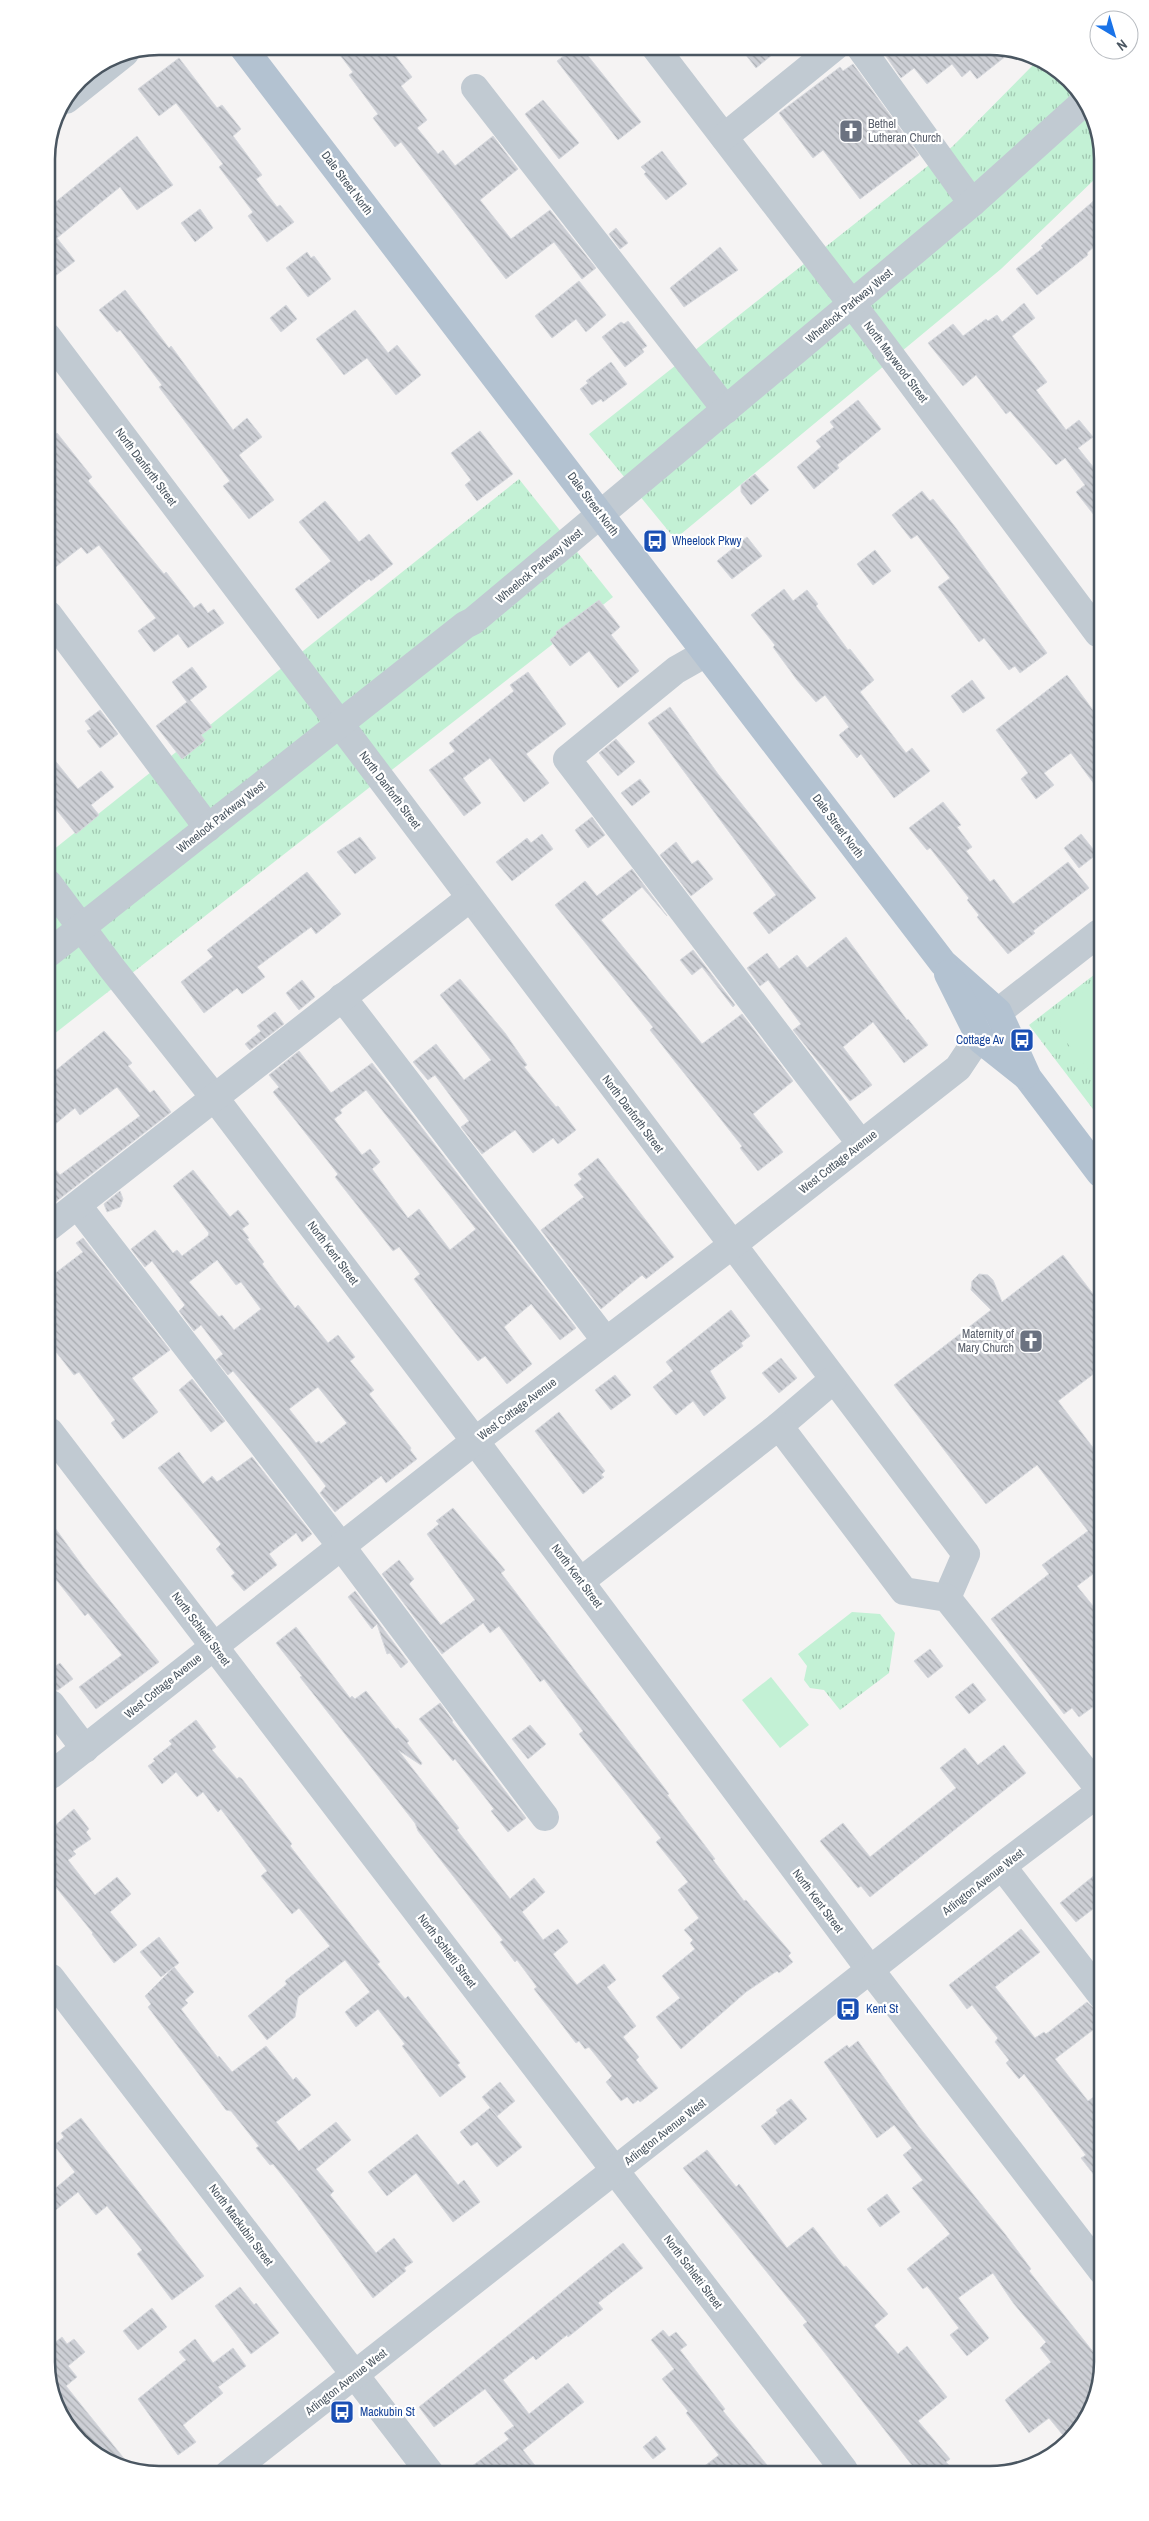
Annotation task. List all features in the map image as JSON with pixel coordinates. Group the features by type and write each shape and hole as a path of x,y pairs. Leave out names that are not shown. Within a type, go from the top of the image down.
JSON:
{"main road":[{"name":"Dale Street North","path":"249,55 942,963 981,1040 1028,1078"},
{"name":"Dale Street North","path":"942,963 998,1012 1028,1078 1094,1165"}],"street":[{"name":"North Maywood Street","path":"661,55 852,304 1094,628"},
{"path":"724,137 825,55"},
{"path":"865,55 972,203"},
{"path":"475,88 726,410"},
{"name":"Wheelock Parkway West","path":"55,949 340,723 465,625 474,620 972,203 1079,106"},
{"name":"North Danforth Street","path":"55,347 340,723 731,1246 966,1554 947,1598"},
{"path":"55,623 208,828"},
{"path":"706,653 676,670 567,759 862,1144"},
{"name":"North Kent Street","path":"55,892 214,1096 581,1582 871,1971 1094,2261"},
{"path":"55,1223 214,1096 470,898"},
{"path":"998,1012 1094,937"},
{"path":"342,997 606,1341"},
{"name":"West Cottage Avenue","path":"55,1772 475,1441 862,1144 958,1068 970,1050 981,1040"},
{"path":"78,1206 341,1546 545,1817"},
{"path":"581,1582 779,1426 834,1380"},
{"path":"779,1426 904,1591 947,1598 1094,1782"},
{"name":"North Schletti Street","path":"55,1439 841,2466"},
{"path":"55,1710 85,1749"},
{"name":"Arlington Avenue West","path":"238,2466 871,1971 1002,1866 1094,1796"},
{"path":"1002,1866 1094,1986"},
{"name":"North Mackubin Street","path":"55,1983 425,2466"}],"green space":[{"path":"1033,65 1053,76 1064,85 1080,107 1086,119 1093,145 1094,180 1001,269 675,539 589,434 953,146"},
{"path":"519,479 613,597 55,1033 55,848"},
{"path":"1094,975 1094,1110 1029,1025"},
{"path":"1094,985 1094,1077 1060,1034 1061,1009"},
{"path":"852,1612 880,1614 895,1633 889,1673 840,1710 824,1690 810,1688 804,1680 807,1666 798,1654"},
{"path":"771,1677 809,1725 780,1748 742,1700"}],"building":[{"path":"340,55 395,55 412,77 401,86 427,120 417,128 438,154 443,150 455,166 493,136 518,169 480,200 511,239 550,210 596,268 582,279 554,242 506,279 401,142 395,147 373,118 378,114 349,75 353,72"},
{"path":"565,55 587,55 641,122 618,140 557,61"},
{"path":"746,55 772,55 756,68"},
{"path":"885,55 1006,56 977,79 970,70 962,77 952,64 927,84 914,68 901,78"},
{"path":"179,58 217,108 222,105 241,129 233,136 262,175 256,179 277,207 280,205 294,222 267,242 248,216 253,212 219,167 223,164 176,103 159,116 138,89"},
{"name":"Bethel Lutheran Church","path":"853,64 919,155 860,199 823,150 813,158 779,113 840,67 843,71"},
{"path":"543,100 579,143 559,159 525,114"},
{"path":"137,136 173,185 137,210 120,187 57,238 75,261 55,276 55,203"},
{"path":"662,151 687,184 666,200 644,174 646,172 641,167"},
{"path":"1094,201 1094,247 1087,253 1088,255 1037,295 1016,269 1043,248 1041,246"},
{"path":"200,209 213,228 195,242 181,223"},
{"path":"616,228 628,243 620,249 609,234"},
{"path":"720,247 738,270 684,307 670,288"},
{"path":"307,252 311,258 314,256 331,279 308,297 286,268"},
{"path":"579,281 606,315 586,332 576,319 552,338 535,316"},
{"path":"125,290 169,348 171,346 233,430 247,418 262,437 239,455 274,500 249,519 223,486 230,481 159,387 162,385 120,330 117,332 99,310"},
{"path":"1024,303 1035,318 1012,336 1047,382 1036,390 1066,430 1079,420 1093,437 1078,448 1094,468 1094,515 1076,492 1085,485 1065,458 1056,465 1010,411 1006,414 976,375 963,386 928,343 953,324 963,336 986,319 988,321 997,315 1002,322"},
{"path":"286,305 297,319 281,332 270,318"},
{"path":"355,310 388,353 397,345 421,375 396,395 367,358 344,375 316,339"},
{"path":"628,321 647,346 642,349 644,352 625,367 602,337 621,322 624,324"},
{"path":"611,362 627,384 603,402 601,399 592,405 580,389 588,383 586,381"},
{"path":"858,400 881,429 837,465 839,468 814,489 797,467 821,447 816,441 834,427 830,422"},
{"path":"480,431 513,474 477,501 465,485 471,480 451,453"},
{"path":"57,433 92,477 88,481 164,574 166,572 194,608 201,603 208,613 214,609 224,623 188,648 178,634 154,652 138,631 156,618 99,545 87,554 81,547 55,567 55,434"},
{"path":"755,474 769,490 751,505 741,492 741,485"},
{"path":"922,491 930,501 933,499 956,528 1047,653 1020,673 1015,666 1009,670 984,638 979,642 938,587 950,578 917,535 911,539 892,515"},
{"path":"325,501 359,542 369,534 393,564 371,581 369,579 318,619 295,589 331,561 299,522"},
{"path":"747,537 762,556 732,579 717,561"},
{"path":"875,550 891,571 873,585 857,564"},
{"path":"784,589 793,601 807,590 818,604 816,606 848,650 850,649 874,680 860,692 906,753 912,748 930,771 894,798 861,754 857,758 839,735 849,727 825,695 816,702 797,680 773,647 775,645 751,615"},
{"path":"599,600 620,627 611,635 639,671 618,688 589,651 570,666 550,640 557,634 556,632"},
{"path":"192,667 207,687 190,700 212,727 201,735 205,740 182,759 156,726 187,702 172,682"},
{"path":"528,672 566,724 526,754 549,783 524,802 490,758 463,778 481,803 464,816 429,770 455,751 449,743 514,691 510,685"},
{"path":"1067,675 1094,712 1094,784 1071,753 1044,773 1054,785 1036,799 1021,779 1028,773 996,730"},
{"path":"972,680 985,698 963,713 951,696"},
{"path":"670,707 718,774 816,898 769,934 753,913 776,895 648,723"},
{"path":"100,710 118,734 100,748 87,731 91,729 85,721"},
{"path":"616,739 635,762 618,776 599,753"},
{"path":"55,761 78,789 101,771 114,787 91,805 99,815 76,834 55,808"},
{"path":"640,779 650,792 632,806 621,793"},
{"path":"943,802 961,825 957,827 972,847 966,851 990,882 994,879 1013,904 1068,862 1089,888 1033,931 1035,933 1008,954 977,917 979,915 967,900 969,898 930,848 927,850 909,828"},
{"path":"592,817 605,835 588,848 575,830"},
{"path":"542,834 553,849 512,881 496,862 527,838 531,843"},
{"path":"1081,834 1094,850 1094,856 1079,868 1064,848"},
{"path":"360,837 376,858 355,874 337,852"},
{"path":"676,842 692,864 698,860 713,879 691,896 660,855"},
{"path":"632,869 667,916 642,887 601,920 702,1044 742,1014 793,1081 753,1114 783,1152 758,1171 740,1148 742,1146 650,1030 653,1027 555,905 585,881 597,896"},
{"path":"307,872 341,914 316,934 311,927 257,967 265,977 242,994 237,988 204,1013 181,982 213,957 207,950"},
{"path":"846,937 907,1020 928,1045 904,1063 873,1022 843,1047 872,1085 850,1101 793,1030 801,1024 768,980 760,986 747,968 767,953 779,969 797,955 807,968"},
{"path":"693,950 735,1005 733,1007 702,967 692,975 680,960"},
{"path":"460,979 505,1033 527,1065 524,1067 576,1130 558,1144 553,1138 533,1153 515,1130 482,1154 461,1127 469,1121 435,1075 428,1080 413,1062 436,1044 464,1080 491,1060 440,995"},
{"path":"302,980 315,997 299,1010 286,993"},
{"path":"275,1012 284,1024 250,1050 245,1044 261,1031 257,1026"},
{"path":"104,1031 132,1063 128,1066 150,1093 154,1090 171,1112 55,1202 55,1169 60,1175 140,1116 117,1087 80,1115 75,1108 55,1124 55,1071"},
{"path":"299,1051 331,1093 372,1063 576,1328 560,1340 531,1304 504,1327 532,1364 507,1384 485,1356 478,1361 414,1279 420,1274 399,1247 393,1251 335,1177 338,1174 273,1092 279,1087 269,1075","holes":["366,1090 476,1229 450,1250 419,1209 408,1218 372,1169 380,1162 370,1149 362,1155 334,1119 342,1113 340,1110"]},
{"path":"598,1158 674,1257 646,1279 642,1275 601,1309 541,1230 584,1197 574,1185 582,1179 578,1174"},
{"path":"193,1170 230,1217 238,1210 249,1224 242,1229 264,1262 262,1264 295,1308 298,1305 328,1343 338,1335 355,1357 350,1361 374,1390 369,1394 411,1448 410,1450 417,1459 386,1483 381,1476 335,1512 320,1493 326,1486 290,1439 233,1371 228,1375 216,1360 223,1354 201,1325 194,1331 179,1311 185,1305 152,1261 145,1267 131,1249 155,1230 173,1253 177,1250 182,1256 208,1236 209,1233 173,1186","holes":["217,1260 236,1285 241,1282 261,1309 234,1330 222,1315 219,1317 189,1282","318,1387 347,1423 321,1444 319,1441 316,1443 289,1409"]},
{"path":"120,1191 123,1199 120,1207 107,1212 104,1204"},
{"path":"83,1238 170,1350 132,1378 158,1412 123,1439 111,1423 115,1420 79,1372 74,1375 55,1350 55,1273 83,1252 76,1243"},
{"path":"1063,1255 1094,1295 1094,1374 1058,1401 1094,1449 1094,1573 1077,1586 1094,1607 1094,1706 1079,1717 1072,1708 1064,1714 991,1619 1049,1574 1042,1565 1088,1531 1037,1465 986,1504 894,1385 991,1310 971,1290 972,1281 979,1274 988,1275 993,1280 1002,1302"},
{"path":"731,1310 750,1336 741,1343 743,1346 710,1371 726,1398 704,1416 693,1401 676,1415 653,1387 673,1371 666,1362"},
{"path":"781,1358 797,1378 779,1393 762,1373"},
{"path":"615,1375 631,1395 611,1410 595,1390"},
{"path":"192,1379 225,1421 211,1432 179,1390"},
{"path":"559,1412 605,1471 601,1475 604,1477 583,1494 535,1431"},
{"path":"179,1452 203,1484 212,1476 217,1482 252,1457 312,1534 302,1542 296,1533 269,1554 277,1565 244,1591 231,1576 235,1573 216,1549 221,1544 158,1468"},
{"path":"453,1508 505,1570 501,1573 669,1794 667,1795 744,1901 746,1900 791,1953 788,1956 793,1962 779,1973 777,1971 746,1992 681,2049 656,2017 680,1998 662,1976 695,1949 690,1943 693,1940 684,1930 699,1918 678,1890 688,1882 656,1842 661,1838 579,1734 583,1731 544,1679 540,1682 499,1626 490,1633 483,1623 442,1654 382,1574 399,1560 414,1579 409,1584 441,1625 475,1600 427,1534 439,1524 436,1521"},
{"path":"55,1528 84,1568 159,1662 96,1709 79,1687 122,1655 88,1613 85,1616 55,1578"},
{"path":"355,1591 408,1662 401,1668 390,1653 387,1654 377,1624 372,1629 348,1597"},
{"path":"296,1627 350,1698 352,1696 355,1699 366,1691 396,1729 398,1728 409,1741 407,1743 422,1763 421,1765 398,1750 459,1828 457,1830 510,1899 534,1878 545,1892 522,1912 543,1940 558,1929 568,1942 553,1954 577,1985 604,1964 616,1980 607,1987 636,2026 623,2037 639,2057 636,2060 658,2088 640,2102 638,2100 633,2104 627,2097 621,2101 606,2082 612,2076 589,2047 585,2049 579,2041 576,2043 534,1989 537,1987 517,1960 515,1962 500,1942 503,1940 418,1831 415,1823 300,1677 302,1676 276,1643"},
{"path":"930,1649 943,1666 928,1678 914,1661"},
{"path":"60,1663 73,1679 58,1690 55,1690 55,1666"},
{"path":"973,1683 986,1700 969,1714 955,1697"},
{"path":"440,1703 452,1722 526,1818 508,1832 491,1811 494,1809 455,1759 453,1761 419,1719"},
{"path":"196,1720 216,1747 212,1750 237,1779 239,1777 242,1779 292,1844 290,1846 380,1962 377,1964 405,1999 408,1996 460,2063 457,2065 466,2077 440,2097 402,2046 405,2044 378,2009 356,2027 345,2012 370,1992 345,1960 298,1997 295,2017 267,2040 248,2016 287,1984 285,1981 330,1946 299,1908 292,1914 261,1876 267,1871 221,1809 218,1812 203,1792 197,1797 176,1772 162,1784 148,1766 155,1761 153,1759 172,1744 169,1741"},
{"path":"530,1725 546,1744 528,1759 512,1739"},
{"path":"1004,1745 1026,1773 870,1897 861,1886 858,1888 820,1841 843,1823 870,1857 956,1788 940,1768 965,1748 978,1765"},
{"path":"74,1809 89,1829 86,1832 91,1839 73,1851 76,1854 68,1860 95,1895 117,1877 131,1894 110,1912 137,1945 114,1963 93,1933 55,1886 55,1826"},
{"path":"1094,1876 1094,1908 1076,1922 1060,1903"},
{"path":"1021,1929 1040,1952 995,1987 1035,2038 1044,2032 1046,2034 1087,2002 1094,2008 1094,2029 1055,2059 1088,2101 1094,2097 1094,2175 1081,2158 1086,2155 1024,2074 1019,2079 1006,2063 1009,2060 995,2042 998,2038 972,2005 967,2009 949,1985"},
{"path":"159,1937 179,1963 161,1977 140,1952"},
{"path":"174,1967 194,1992 185,2000 188,2003 181,2009 218,2058 219,2056 232,2072 266,2046 293,2080 296,2077 311,2095 276,2122 299,2151 336,2122 351,2140 316,2169 334,2191 330,2195 376,2253 394,2238 413,2262 404,2268 406,2271 373,2298 297,2194 273,2164 270,2165 256,2148 259,2146 231,2111 226,2110 148,2007 151,2004 145,1996"},
{"path":"858,2041 919,2127 1005,2234 1031,2269 1029,2271 1094,2353 1093,2376 1086,2402 1073,2425 1063,2436 1049,2418 1029,2433 1005,2400 1051,2362 1040,2348 1046,2342 1014,2304 993,2273 958,2298 989,2338 967,2356 950,2335 959,2328 927,2286 923,2289 907,2269 950,2234 912,2188 923,2180 903,2155 912,2148 894,2125 877,2138 824,2062 847,2045 849,2048"},
{"path":"500,2082 515,2101 497,2116 482,2097"},
{"path":"791,2099 807,2119 775,2145 761,2126 778,2113 776,2110"},
{"path":"490,2108 522,2147 497,2167 477,2142 471,2146 460,2132"},
{"path":"81,2118 204,2276 172,2300 137,2254 142,2250 107,2206 96,2215 78,2192 55,2211 55,2189 75,2172 55,2146 64,2137 61,2133"},
{"path":"417,2134 458,2185 464,2180 480,2202 453,2222 416,2173 387,2196 368,2172"},
{"path":"707,2150 736,2187 739,2184 787,2248 813,2227 844,2267 846,2266 888,2314 874,2326 898,2354 907,2346 947,2397 918,2421 950,2459 946,2462 949,2466 913,2466 803,2325 807,2322 683,2168"},
{"path":"887,2194 900,2212 880,2227 867,2209"},
{"path":"623,2243 643,2268 598,2303 603,2309 568,2337 567,2335 536,2360 533,2356 503,2380 529,2414 568,2383 584,2402 523,2450 535,2466 472,2466 509,2439 504,2433 514,2426 485,2389 434,2427 419,2407"},
{"path":"240,2287 254,2305 256,2303 279,2333 251,2354 215,2306"},
{"path":"152,2308 167,2327 138,2350 123,2331"},
{"path":"663,2330 669,2337 676,2332 687,2345 680,2350 725,2409 723,2411 768,2466 705,2466 719,2455 686,2413 688,2411 662,2379 674,2369 651,2340"},
{"path":"62,2337 67,2344 74,2339 85,2352 68,2366 77,2377 66,2386 125,2460 96,2445 85,2436 73,2420 66,2408 57,2382 55,2343"},
{"path":"195,2339 213,2363 233,2348 246,2366 218,2387 223,2393 183,2425 196,2442 178,2455 138,2399 186,2360 179,2352"},
{"path":"656,2436 666,2449 653,2459 643,2447"}],"place":[{"name":"Bethel Lutheran Church","path":"851,131"},
{"name":"Wheelock Pkwy","path":"655,541"},
{"name":"Cottage Av","path":"1022,1040"},
{"name":"Maternity of Mary Church","path":"1031,1341"},
{"name":"Kent St","path":"848,2009"},
{"name":"Mackubin St","path":"342,2412"}]}
